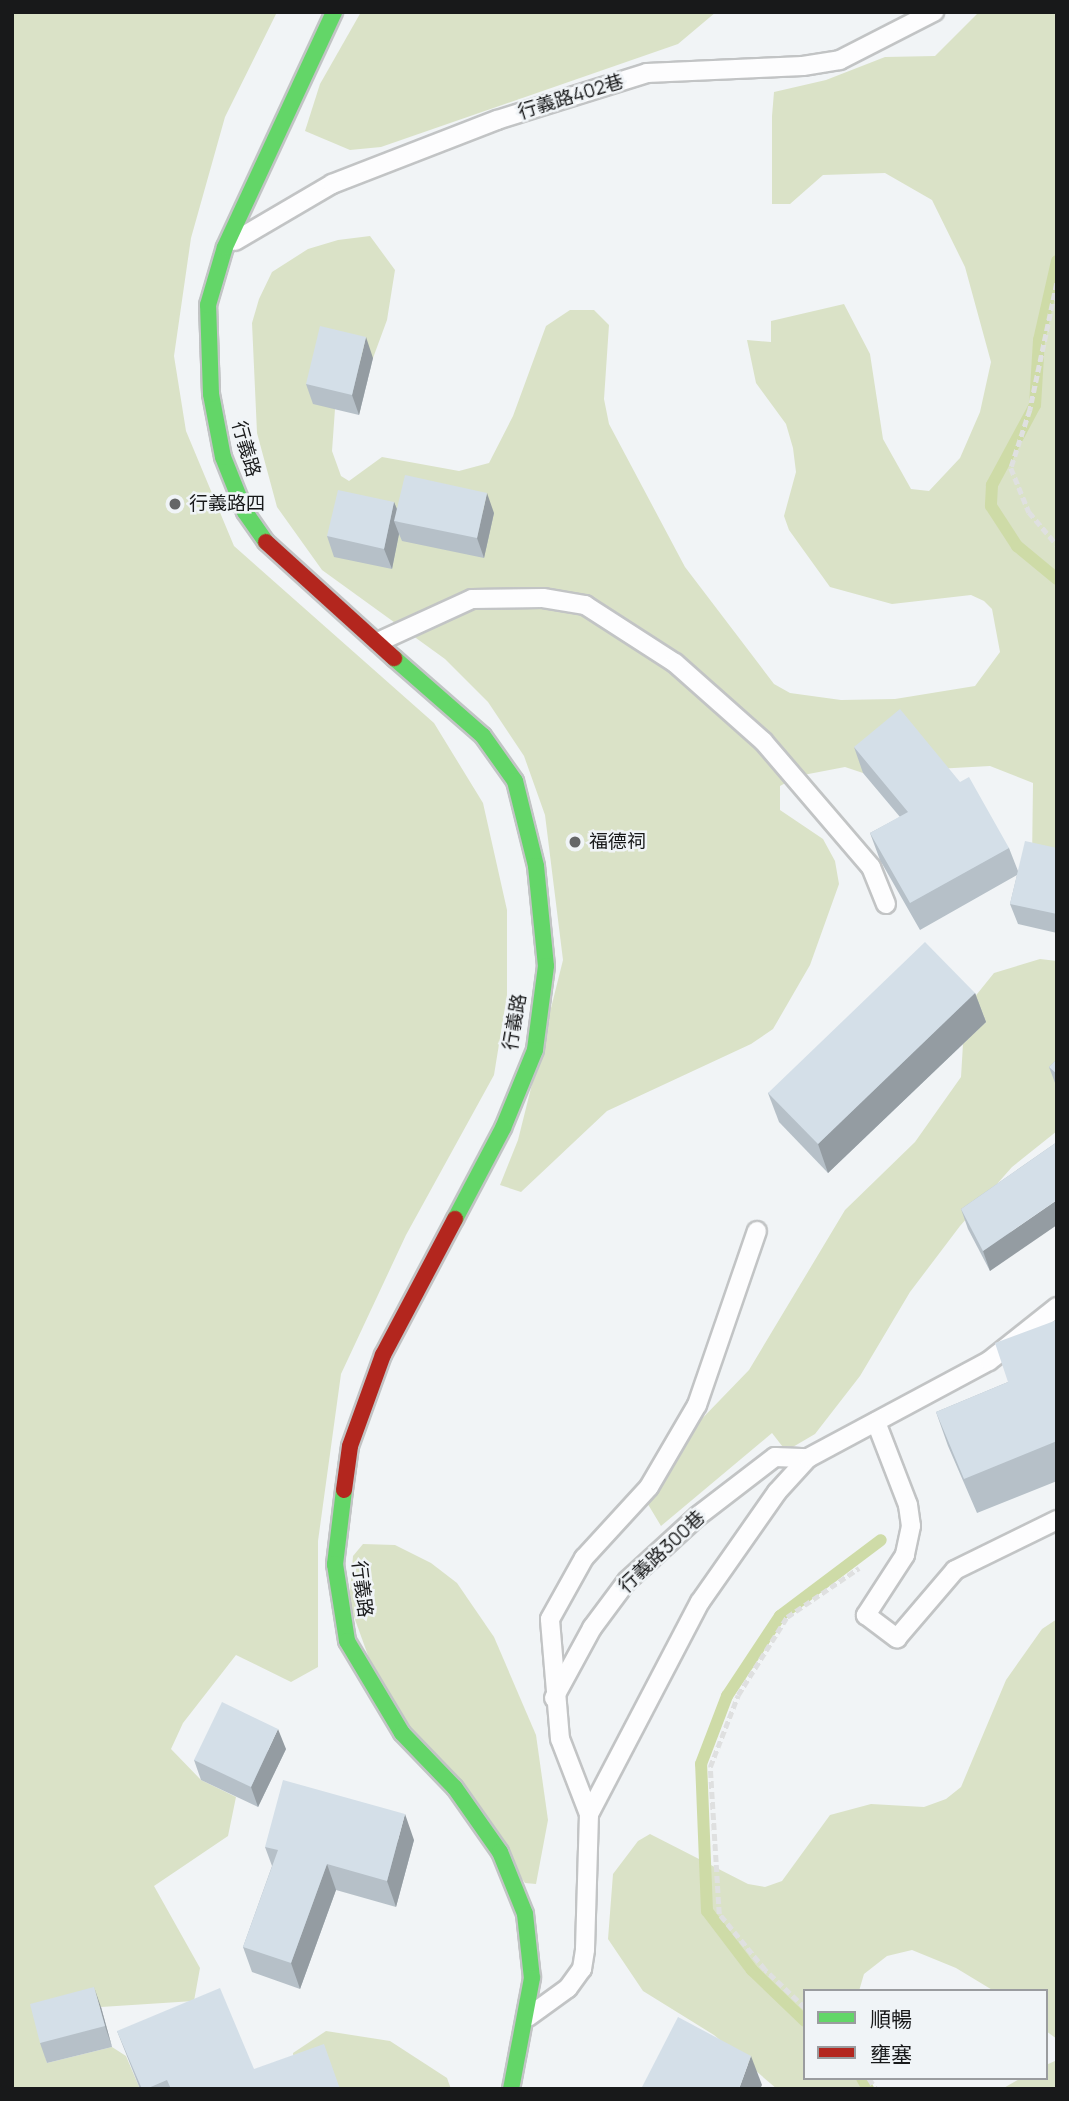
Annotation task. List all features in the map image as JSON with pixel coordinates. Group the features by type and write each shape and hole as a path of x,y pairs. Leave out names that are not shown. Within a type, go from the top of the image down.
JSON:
{"street":[{"name":"行義路","path":"334,12 225,247 208,305 211,394 223,457 245,512 275,554 483,736 515,780 536,866 546,966 535,1050 503,1128 383,1355 350,1446 335,1564 348,1641 402,1733 455,1788 500,1852 526,1914 532,1978 511,2089"}],"lane":[{"name":"行義路402巷","path":"225,247 332,184 497,120 647,73 803,66 840,60 934,12"},
{"path":"378,642 472,599 542,597 585,605 675,663 763,741 871,867 886,904"},
{"path":"554,1698 550,1619 584,1559 649,1487 696,1405 757,1231"},
{"name":"行義路300巷","path":"589,1814 700,1602 777,1492 808,1458 989,1361 1057,1307"},
{"path":"876,1422 908,1505 911,1526 905,1555 866,1615 897,1638 955,1570 1057,1520"},
{"name":"行義路300巷","path":"525,2020 568,1988 582,1969 589,1814 560,1739 554,1698 592,1628 627,1581 698,1516 775,1457 808,1458"}],"path":[{"path":"1057,283 1030,410 1012,468 1029,512 1057,545"},
{"path":"803,2006 719,1914 710,1767 738,1695 787,1617 869,1560"}],"green space":[{"path":"12,12 277,12 225,117 191,238 174,356 186,431 234,546 434,723 483,803 507,910 507,995 494,1075 406,1235 341,1374 318,1541 318,1667 291,1682 236,1655 183,1723 171,1749 201,1780 236,1797 228,1836 154,1886 200,1968 194,2001 101,2007 37,2024 47,2063 112,2047 126,2056 140,2089 12,2089"},
{"path":"361,12 716,12 678,44 381,147 350,150 305,131 320,84"},
{"path":"979,12 1057,12 1057,866 1032,861 1033,783 990,766 863,773 845,767 798,776 780,786 780,810 823,839 835,861 839,884 810,965 773,1029 751,1044 607,1111 521,1192 500,1185 518,1140 563,960 545,815 524,756 488,702 445,659 322,570 277,507 257,433 252,323 259,299 272,272 308,249 338,240 370,236 395,270 387,320 373,358 335,409 332,451 341,476 349,481 382,457 459,471 489,463 513,416 546,326 570,310 594,310 609,325 604,399 609,424 685,567 774,684 790,693 841,700 895,699 975,686 1000,652 992,609 984,601 971,595 892,604 830,587 789,530 784,516 796,472 793,448 786,424 756,383 747,340 771,342 771,321 844,304 870,354 883,439 911,489 929,491 960,458 980,412 991,362 965,267 932,200 885,173 823,175 790,204 772,204 772,116 774,92 826,80 885,57 935,56"},
{"path":"1040,959 1057,961 1057,1131 1012,1167 960,1226 910,1292 860,1376 815,1434 786,1451 772,1433 661,1526 646,1501 691,1430 749,1370 845,1210 915,1142 961,1077 963,1044 985,1022 969,1004 994,973"},
{"path":"363,1544 395,1545 431,1563 457,1583 494,1637 536,1735 548,1820 536,1884 525,1883 378,1683 349,1603 353,1556"},
{"path":"1057,1619 1057,2039 1048,2032 1048,1989 991,1989 956,1968 912,1950 887,1956 864,1974 860,1989 803,1989 803,2080 868,2080 863,2088 777,2089 714,2035 643,1991 608,1939 613,1874 638,1841 650,1834 748,1884 765,1887 782,1881 830,1815 871,1804 924,1807 946,1799 961,1787 1006,1680 1042,1629"},
{"path":"326,2031 390,2041 447,2078 451,2089 340,2089 294,2083 293,2053"},
{"path":"1057,2060 1057,2089 1002,2089 1018,2080 1048,2080 1048,2064"}],"building":[{"path":"320,326 366,337 352,395 306,384"},
{"path":"405,475 487,493 477,538 394,521"},
{"path":"338,490 394,502 384,549 327,536"},
{"path":"900,709 960,782 969,777 1009,848 910,903 870,833 908,812 854,747"},
{"path":"1025,841 1057,848 1057,914 1010,904"},
{"path":"925,942 975,993 818,1144 768,1093"},
{"path":"1057,1059 1057,1074 1049,1067"},
{"path":"1057,1142 1057,1200 983,1251 961,1209"},
{"path":"1057,1320 1057,1441 964,1479 936,1412 1008,1382 995,1343"},
{"path":"222,1702 278,1729 251,1787 194,1760"},
{"path":"283,1780 405,1814 387,1881 327,1864 291,1963 243,1947 278,1850 265,1847"},
{"path":"94,1987 105,2026 40,2043 30,2004"},
{"path":"220,1988 254,2069 324,2044 340,2089 171,2089 167,2080 142,2089 117,2031"},
{"path":"678,2017 751,2056 739,2089 641,2089"}],"waterway":[{"path":"1057,261 1039,340 1035,405 992,485 991,506 1017,546 1057,579"},
{"path":"803,2019 752,1970 707,1911 701,1764 727,1696 780,1616 881,1540"},
{"path":"863,2080 868,2089"}],"traffic: fast":[{"path":"266,542 245,512 223,457 211,394 208,305 225,247 334,12"},
{"path":"394,658 483,736 515,781 536,866 546,966 535,1050 503,1128 455,1219"},
{"path":"344,1490 335,1564 347,1641 402,1733 455,1788 500,1852 525,1914 532,1978 511,2089"}],"traffic: jam":[{"path":"266,542 394,658"},
{"path":"344,1490 350,1446 383,1355 455,1219"}],"place":[{"name":"行義路四","path":"175,504"},
{"name":"福德祠","path":"575,842"}]}
